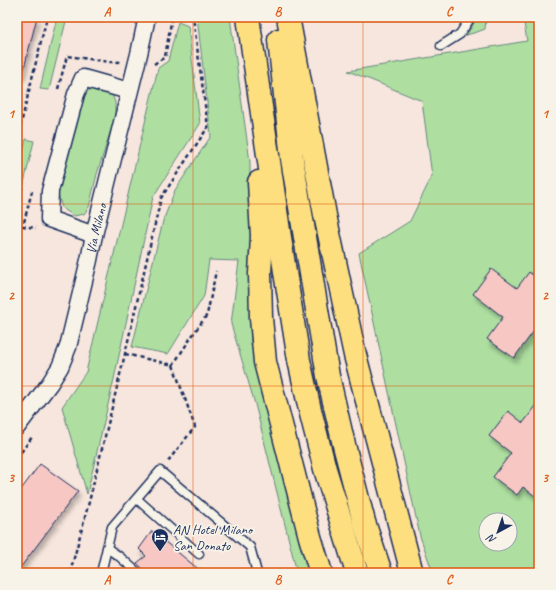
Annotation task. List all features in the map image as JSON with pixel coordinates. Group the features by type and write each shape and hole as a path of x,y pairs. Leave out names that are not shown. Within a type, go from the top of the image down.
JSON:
{"highway":[{"path":"247,17 262,236 260,274 261,318 266,362 310,537 321,573"},
{"path":"247,17 299,360 325,469 357,573"},
{"path":"276,17 292,158 328,376 364,522 381,573"},
{"path":"288,17 325,215 355,355 412,573"}],"street":[{"name":"Via Milano","path":"17,427 53,378 60,367 68,347 147,17"},
{"path":"94,235 49,220 50,191 76,94 83,78 130,91"}],"lane":[{"path":"440,46 460,34 471,17"},
{"path":"101,573 112,527 160,471 250,547 257,573"},
{"path":"137,498 199,554"},
{"path":"107,548 138,573"}],"path":[{"path":"17,140 47,17"},
{"path":"70,573 126,354 161,198 208,127 193,17"},
{"path":"173,365 207,315 216,271"},
{"path":"126,354 173,365"},
{"path":"160,471 195,427 173,365"}],"green space":[{"path":"57,17 67,17 49,90 40,89"},
{"path":"197,17 230,17 250,162 251,344 270,420 313,573 297,573 255,404 231,324 239,261 209,260 204,296 168,354 132,347 163,221 175,190 211,136"},
{"path":"476,17 486,17 485,29 466,35 472,27"},
{"path":"523,17 539,17 539,573 433,573 420,536 359,253 410,221 432,176 422,101 348,71 527,41"},
{"path":"178,22 188,26 200,124 153,197 114,379 87,494 62,407 86,372 158,68 168,61"},
{"path":"98,88 106,89 112,95 115,102 115,117 97,174 89,207 84,214 74,216 62,208 58,194 85,91"},
{"path":"26,139 34,141 17,212 17,177"}],"building":[{"path":"17,17 37,17 22,76 17,76"},
{"path":"491,269 517,288 529,272 539,280 539,324 514,358 487,339 503,317 473,294"},
{"path":"539,402 539,499 523,487 517,495 493,477 511,453 489,436 508,411 523,423"},
{"path":"40,464 78,491 17,572 17,495"},
{"name":"AN Hotel Milano San Donato","path":"152,531 203,573 147,573 137,563 146,556 139,549"}],"place":[{"name":"AN Hotel Milano San Donato","path":"160,552"}]}
